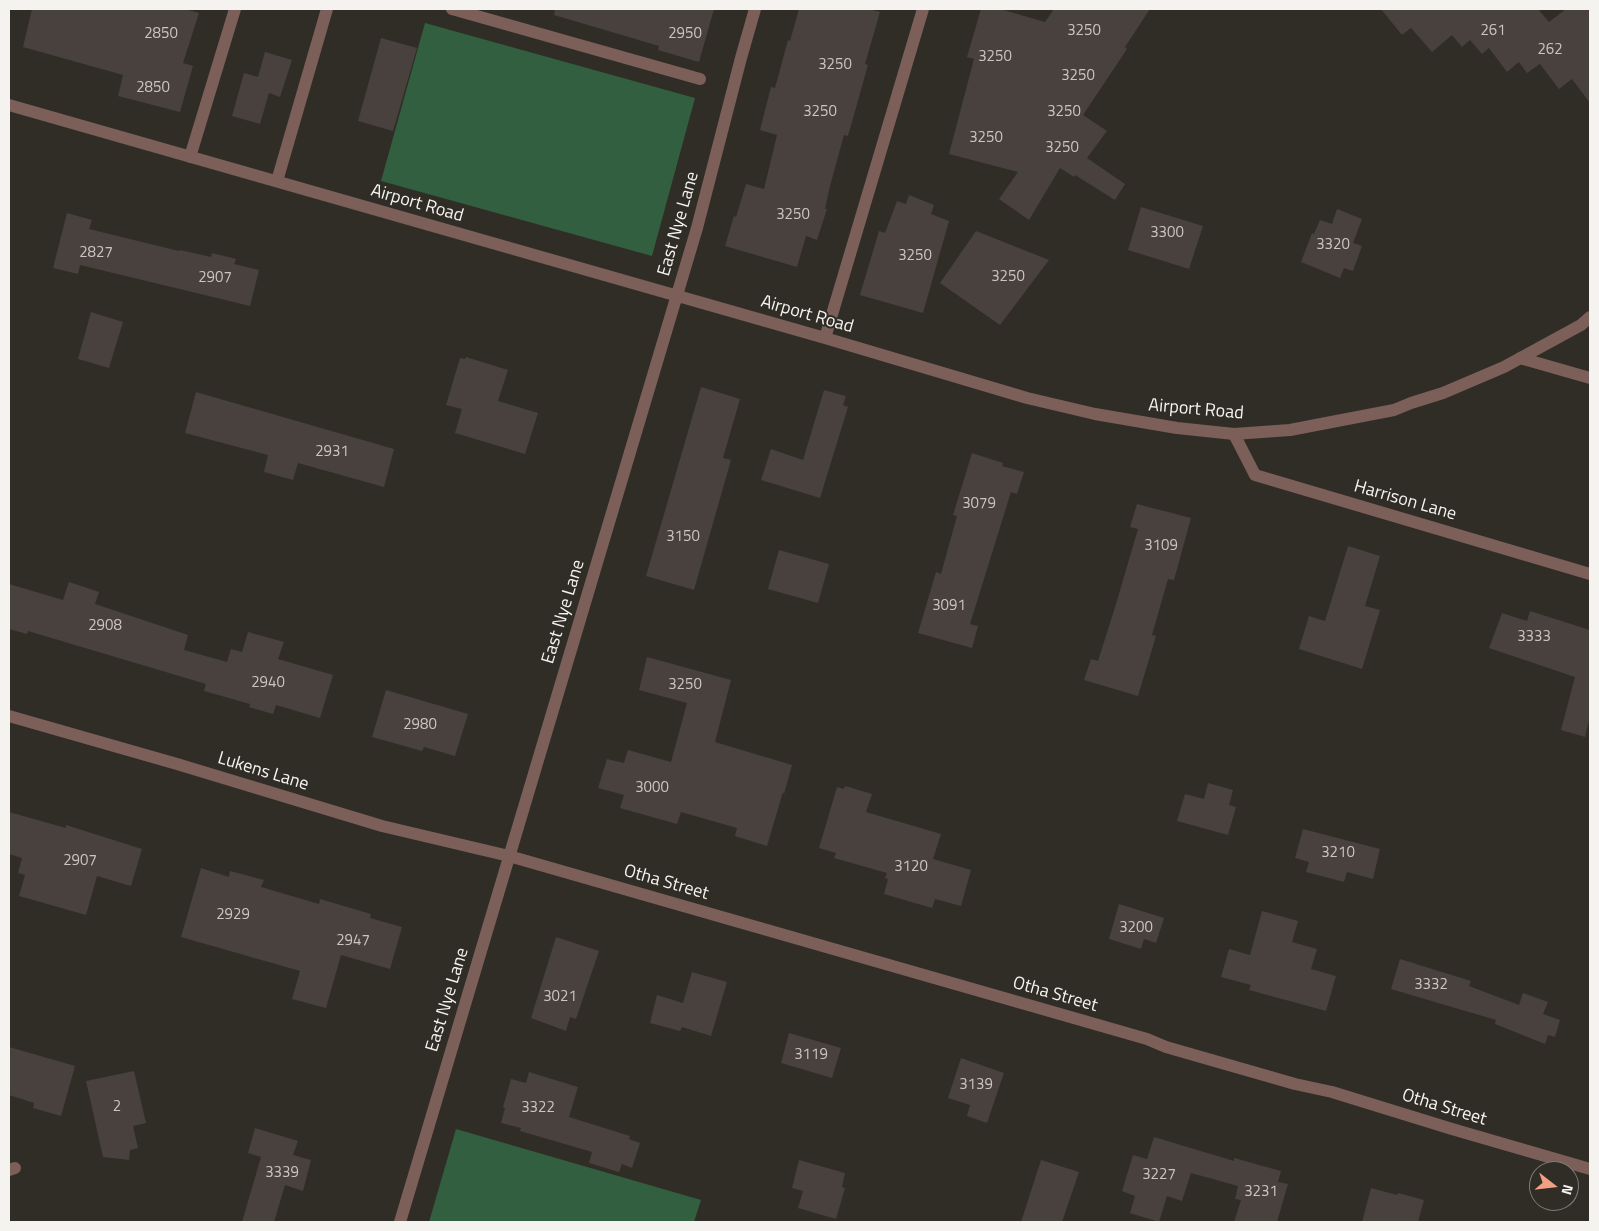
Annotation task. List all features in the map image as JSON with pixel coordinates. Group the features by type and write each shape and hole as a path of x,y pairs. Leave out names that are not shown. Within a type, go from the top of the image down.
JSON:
{"street":[{"path":"190,157 235,9"},
{"path":"278,181 327,9"},
{"path":"452,9 700,79"},
{"name":"East Nye Lane","path":"400,1222 697,228 738,67 755,9"},
{"path":"825,338 922,9"},
{"name":"Airport Road","path":"9,105 825,338 1018,396 1134,422 1178,428 1234,434 1290,430 1394,410 1411,402 1443,393 1504,366 1581,325 1590,317"},
{"path":"1520,358 1590,378"},
{"name":"Harrison Lane","path":"1234,434 1255,475 1590,574"},
{"name":"Lukens Lane","path":"9,716 186,766 382,826 509,856"},
{"name":"Otha Street","path":"509,856 1147,1039 1166,1047 1249,1071 1332,1092 1590,1169"}],"green space":[{"path":"425,23 695,98 652,256 381,181"},
{"path":"456,1129 701,1200 694,1222 429,1222"}],"building":[{"path":"32,9 185,9 199,13 183,63 193,66 180,112 118,96 123,75 23,47"},
{"path":"555,9 714,9 699,62 658,50 659,46 554,15"},
{"path":"799,9 868,9 880,12 865,64 868,65 848,136 844,135 830,186 825,209 827,209 817,240 806,236 797,267 725,246 746,184 764,189 777,135 760,130 771,87 775,88 788,40 790,41"},
{"path":"981,9 1000,9 1045,22 1054,9 1150,9 1125,47 1127,49 1083,115 1107,131 1087,158 1125,184 1115,200 1060,168 1029,220 999,199 1018,172 949,154 974,59 967,57"},
{"path":"1381,9 1538,9 1549,22 1566,9 1590,9 1590,103 1572,79 1559,89 1540,64 1527,73 1519,62 1507,72 1489,48 1482,54 1470,40 1462,47 1452,35 1432,52 1411,28 1402,35"},
{"path":"381,38 417,48 393,131 358,121"},
{"path":"265,52 292,60 280,97 269,93 260,124 232,116 244,73 258,77"},
{"path":"909,195 934,205 931,214 949,221 923,313 860,295 879,231 885,233 897,201 906,204"},
{"path":"1141,207 1203,226 1189,269 1128,250"},
{"path":"1337,209 1362,219 1353,243 1362,246 1353,271 1344,268 1340,278 1301,262 1312,233 1314,234 1320,220 1332,224"},
{"path":"67,213 92,220 89,229 179,251 211,257 212,253 236,259 234,264 259,270 250,306 80,265 78,274 53,268"},
{"path":"976,231 1049,260 1000,325 940,283"},
{"path":"91,312 123,322 109,368 78,359"},
{"path":"466,357 508,370 498,401 538,413 525,454 455,433 462,409 446,405 460,358 465,359"},
{"path":"701,387 740,399 723,458 731,460 694,590 646,576"},
{"path":"824,390 846,396 843,405 848,407 820,498 761,480 771,449 803,460"},
{"path":"196,392 394,449 384,487 298,463 293,480 264,472 268,455 185,433"},
{"path":"972,453 1003,463 1002,466 1024,472 1017,494 1011,492 970,624 978,626 972,648 918,633 936,572 941,574 957,516 953,515"},
{"path":"1137,504 1191,518 1174,580 1168,579 1152,635 1156,636 1138,696 1084,680 1091,659 1098,661 1116,604 1138,529 1130,527"},
{"path":"1348,546 1380,556 1365,606 1380,610 1362,669 1299,649 1309,616 1325,621"},
{"path":"779,550 829,564 818,603 768,589"},
{"path":"69,582 99,592 95,604 188,635 184,650 227,662 231,649 242,652 248,632 284,642 278,659 333,675 320,718 276,705 273,714 249,707 250,704 204,691 206,684 28,631 27,634 9,629 9,584 63,600"},
{"path":"1530,611 1590,630 1590,716 1585,737 1561,730 1575,677 1489,648 1502,613 1527,621"},
{"path":"647,657 731,680 715,742 792,765 767,846 735,836 737,828 681,812 677,824 620,808 624,795 598,788 607,759 624,763 628,750 671,762 687,703 639,690"},
{"path":"386,690 468,714 455,756 424,747 422,751 372,737"},
{"path":"1208,783 1233,790 1229,805 1236,807 1228,835 1177,821 1185,794 1204,799"},
{"path":"845,786 872,794 866,812 941,834 933,859 971,870 961,906 935,899 932,908 884,894 888,879 885,878 887,873 834,858 836,853 819,848 837,787 844,789"},
{"path":"9,812 66,828 66,825 142,849 131,886 97,876 86,915 19,896 25,875 18,873 22,858 9,854"},
{"path":"1303,829 1380,849 1373,879 1347,872 1344,882 1306,872 1309,862 1295,858"},
{"path":"201,868 229,877 230,871 264,880 261,887 319,904 320,899 371,914 370,918 402,927 390,969 341,955 326,1008 292,999 300,971 181,937"},
{"path":"1119,904 1164,918 1156,943 1144,939 1141,949 1109,939"},
{"path":"1262,911 1298,921 1292,942 1317,949 1311,969 1336,976 1326,1011 1249,990 1251,985 1221,977 1229,949 1250,955"},
{"path":"556,937 599,951 576,1019 570,1017 566,1031 531,1018"},
{"path":"1400,959 1471,981 1469,986 1519,1005 1523,993 1548,1002 1543,1014 1560,1020 1555,1037 1548,1035 1545,1044 1495,1024 1496,1020 1391,989"},
{"path":"692,972 727,982 711,1036 682,1027 680,1031 650,1023 657,995 683,1003"},
{"path":"789,1033 841,1048 832,1078 781,1063"},
{"path":"9,1047 75,1066 61,1116 33,1108 34,1103 9,1095"},
{"path":"961,1058 1004,1073 987,1123 967,1116 970,1105 948,1098"},
{"path":"134,1071 146,1123 133,1126 138,1148 130,1150 129,1160 103,1157 86,1081"},
{"path":"529,1072 578,1087 569,1117 630,1136 629,1139 640,1143 632,1168 622,1164 619,1172 589,1163 592,1152 520,1131 521,1128 501,1123 505,1108 503,1107 511,1079 526,1083"},
{"path":"255,1128 298,1141 293,1155 311,1160 303,1191 285,1185 274,1222 242,1222 261,1157 248,1153"},
{"path":"1154,1137 1234,1161 1234,1158 1281,1171 1278,1182 1288,1184 1277,1222 1234,1222 1241,1200 1235,1199 1238,1186 1191,1173 1182,1201 1167,1196 1159,1222 1130,1213 1135,1196 1122,1191 1133,1155 1147,1159"},
{"path":"799,1160 845,1173 842,1187 845,1188 836,1219 798,1208 803,1191 792,1188"},
{"path":"1041,1160 1079,1172 1062,1222 1021,1222"},
{"path":"1371,1188 1424,1200 1418,1222 1362,1222"}]}
